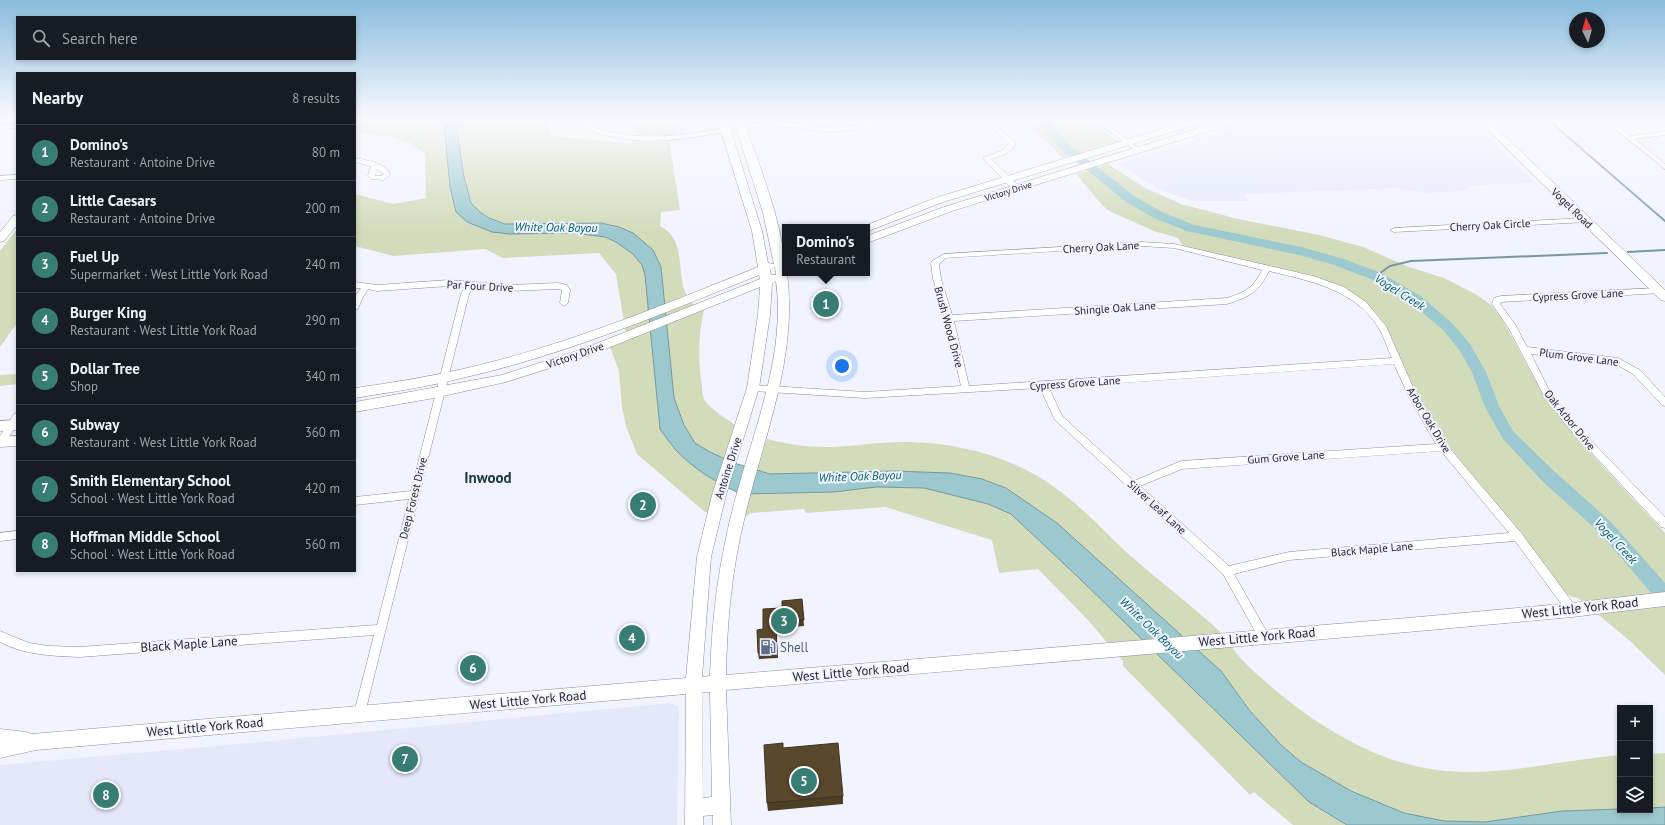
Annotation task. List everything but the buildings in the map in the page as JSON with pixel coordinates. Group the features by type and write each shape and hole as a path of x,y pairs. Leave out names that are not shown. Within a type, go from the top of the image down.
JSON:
{"main road":[{"name":"Antoine Drive","path":"694,816 694,662 704,557 719,494 752,388 764,315 765,275 757,231 733,156"},
{"name":"Antoine Drive","path":"750,156 782,258"},
{"name":"Victory Drive","path":"870,226 939,200 1082,156"},
{"name":"Victory Drive","path":"870,239 948,209 1122,156"},
{"name":"Vogel Road","path":"1520,156 1662,294"},
{"path":"741,180 756,176"},
{"path":"0,239 16,219"},
{"path":"870,228 880,235"},
{"name":"Victory Drive","path":"356,407 502,379 584,353 627,336 687,306 765,275 782,262"},
{"name":"Victory Drive","path":"765,275 782,274"},
{"name":"Antoine Drive","path":"722,825 718,684 723,591 731,544 742,498 773,390 782,343 784,276"},
{"name":"Victory Drive","path":"356,393 385,390 502,364 687,306"},
{"path":"575,342 584,353"},
{"path":"1,442 16,441"},
{"name":"West Little York Road","path":"0,749 36,742 1572,610 1665,599"},
{"name":"West Little York Road","path":"0,737 36,742"},
{"path":"694,816 721,806"}],"street":[{"path":"991,156 986,158 1017,189"},
{"path":"1651,156 1665,168"},
{"path":"356,160 375,165"},
{"path":"0,178 16,177"},
{"name":"Cherry Oak Circle","path":"1394,230 1585,220"},
{"name":"Cherry Oak Lane","path":"935,263 944,256 1142,244 1174,246 1266,268"},
{"name":"Brush Wood Drive","path":"935,263 937,279 949,318 966,390"},
{"name":"Shingle Oak Lane","path":"949,318 1227,301 1246,295 1259,285 1266,268"},
{"name":"Arbor Oak Drive","path":"1266,268 1314,279 1341,289 1363,304 1382,326 1413,397 1443,447 1518,537 1572,610"},
{"name":"Par Four Drive","path":"356,285 386,288 449,283 509,288 558,286 564,287 566,290 564,304"},
{"name":"Deep Forest Drive","path":"360,713 413,495 465,294 470,285"},
{"path":"356,304 358,298 366,287"},
{"name":"Cypress Grove Lane","path":"1497,300 1662,294"},
{"name":"Oak Arbor Drive","path":"1497,300 1496,304 1512,326 1545,390 1568,422 1665,524"},
{"name":"Plum Grove Lane","path":"1524,350 1615,360 1623,363 1634,369 1665,403"},
{"name":"Cypress Grove Lane","path":"752,388 865,395 966,390 1396,361"},
{"name":"Silver Leaf Lane","path":"1043,385 1058,418 1227,571 1264,636"},
{"path":"1,442 11,423"},
{"name":"Gum Grove Lane","path":"1133,485 1181,465 1443,447"},
{"path":"356,501 413,495"},
{"path":"0,537 16,535"},
{"name":"Black Maple Lane","path":"1227,571 1289,556 1518,537"},
{"name":"Black Maple Lane","path":"0,636 10,642 37,650 80,652 380,630"}],"shaded area":[{"path":"1142,156 1508,156 1535,183 1475,185 1461,191 1426,193 1399,188 1244,194 1248,201 1193,201 1160,190 1118,164"},
{"path":"670,703 679,707 677,825 0,825 0,765"}],"green space":[{"path":"425,156 672,156 680,210 661,212 660,226 668,231 677,246 682,280 687,295 700,311 704,310 699,358 704,400 708,405 737,426 708,512 705,512 637,454 626,426 622,407 619,371 610,347 627,340 616,274 599,253 503,258 485,249 393,256 356,246 356,194 393,204 426,198"},
{"path":"1108,164 1145,188 1181,204 1238,219 1319,235 1363,247 1409,267 1444,278 1477,295 1492,306 1502,319 1539,387 1565,423 1665,533 1665,675 1630,641 1578,598 1566,594 1464,467 1419,401 1383,322 1368,305 1335,284 1320,278 1183,246 1178,238 1154,231 1109,211 1102,205 1076,174"},
{"path":"16,230 16,324 0,347 0,251"},
{"path":"16,374 16,384 0,386 0,375"},
{"path":"767,439 796,445 817,447 901,442 926,443 955,446 983,453 1024,469 1039,477 1065,495 1125,551 1214,626 1241,659 1265,681 1286,699 1333,732 1358,745 1410,765 1437,770 1460,772 1506,770 1617,755 1617,813 1653,813 1653,754 1665,753 1665,825 1293,825 1254,792 1250,795 1123,666 1123,661 1088,620 1038,569 999,573 992,540 885,507 806,513 804,509 751,513 745,517 742,516"}],"water":[{"name":"White Oak Bayou","path":"447,156 461,156 464,177 471,203 489,218 505,224 601,223 619,227 633,233 653,250 661,267 674,398 684,425 695,443 734,463 770,474 893,471 950,473 982,479 1006,488 1057,523 1221,671 1250,711 1282,746 1301,762 1351,791 1404,813 1444,821 1485,822 1562,811 1617,809 1617,813 1653,813 1653,808 1665,807 1665,825 1347,825 1309,802 1079,578 1011,514 988,504 924,488 876,487 834,492 741,494 697,469 673,447 660,429 645,275 642,265 633,254 616,242 605,237 575,233 509,234 492,232 467,222 456,212 450,187"}],"waterway":[{"name":"Vogel Creek","path":"1077,156 1130,199 1158,215 1191,228 1301,251 1339,262 1376,276 1417,300 1449,328 1465,348 1479,372 1492,407 1508,435 1549,477 1605,527 1665,596"},
{"path":"1590,156 1665,221"},
{"path":"1628,252 1665,250"},
{"path":"1376,276 1390,266 1411,261 1607,253"}],"place":[{"name":"Domino's","path":"826,304"},
{"name":"Little Caesars","path":"643,505"},
{"name":"Fuel Up","path":"784,621"},
{"name":"Burger King","path":"632,638"},
{"name":"Shell","path":"768,647"},
{"name":"Subway","path":"473,668"},
{"name":"Smith Elementary School","path":"405,759"},
{"name":"Dollar Tree","path":"804,781"},
{"name":"Hoffman Middle School","path":"106,795"}],"district":[{"name":"Inwood","path":"488,477"}]}
